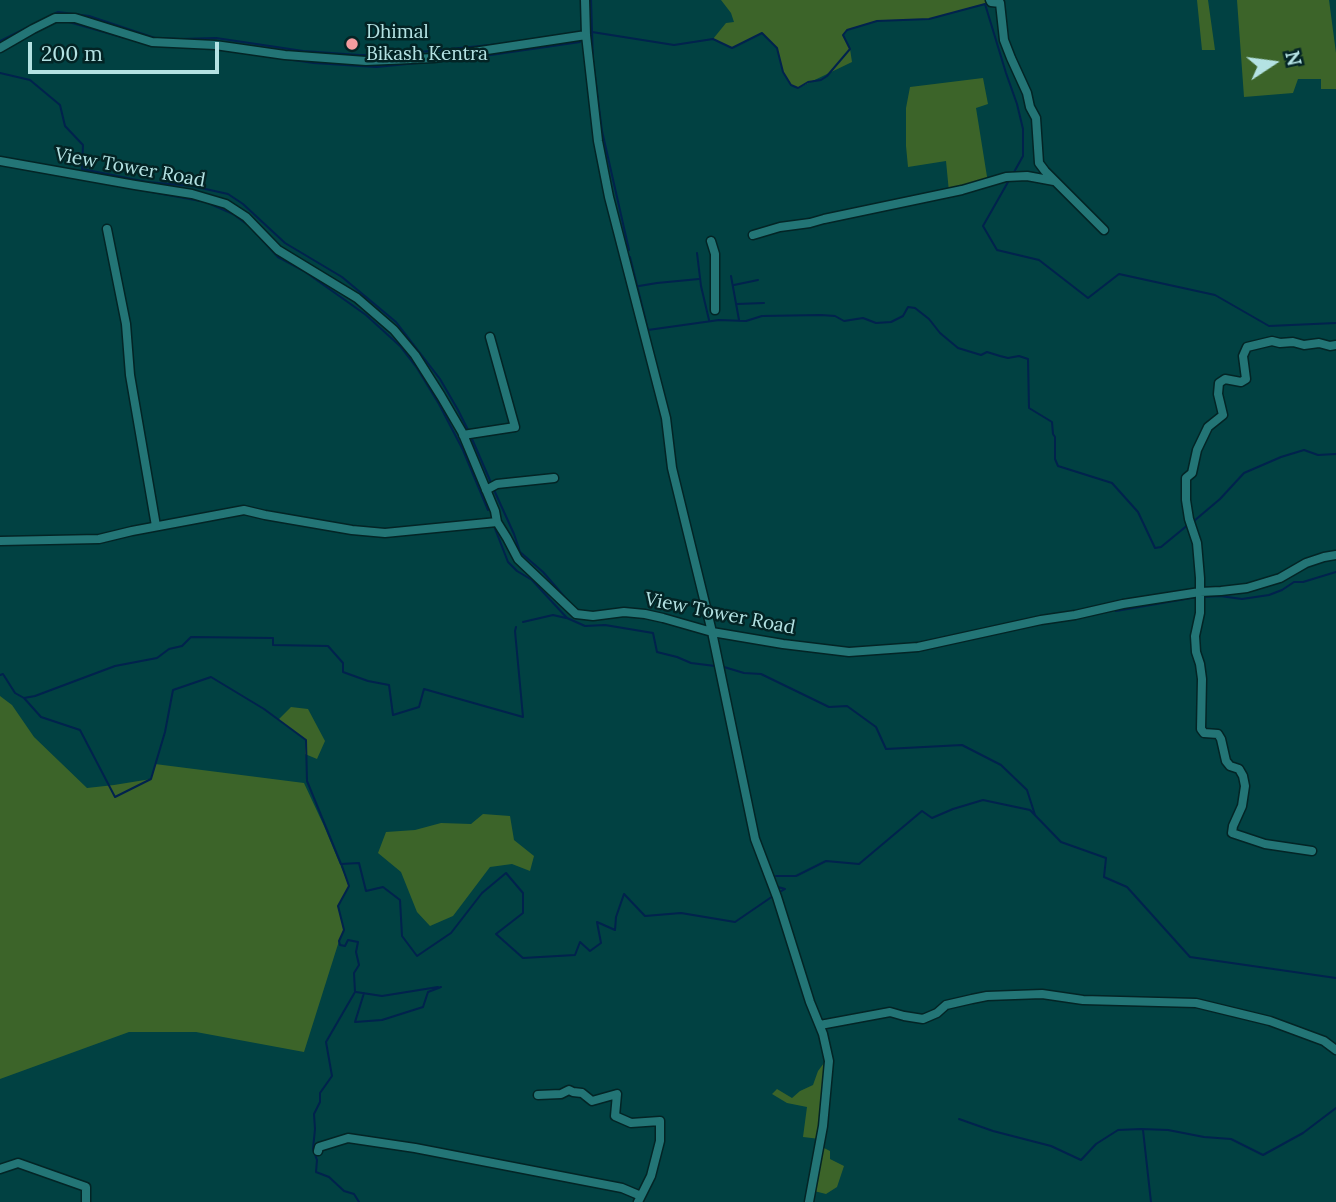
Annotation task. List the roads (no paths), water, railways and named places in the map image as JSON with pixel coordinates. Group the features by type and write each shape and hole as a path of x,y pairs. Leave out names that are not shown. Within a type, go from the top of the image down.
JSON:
{"street":[{"path":"585,0 586,35 598,141 609,197 666,418 672,468 712,632 755,839 776,893 829,1060 823,1126 809,1202"},
{"path":"990,0 1000,3 1004,40 1036,118 1039,163 1104,230"},
{"path":"0,48 55,18 75,18 152,42 215,45 285,55 366,61 434,58 586,35"},
{"name":"View Tower Road","path":"0,161 192,194 226,204 246,218 278,250 358,298 394,330 415,355 463,435 495,511 497,522 518,559 576,614 645,614 712,632 849,652 918,647 1041,620 1200,592 1247,587 1280,578 1306,563 1336,555"},
{"path":"752,235 962,190 1006,177 1027,176 1054,181"},
{"path":"107,229 126,324 130,375 156,526"},
{"path":"712,241 715,254 715,310"},
{"path":"463,435 515,427 490,337"},
{"path":"1312,850 1265,844 1232,833 1242,806 1245,786 1239,769 1230,766 1226,761 1218,734 1204,733 1201,729 1202,679 1195,636 1200,613 1200,592 1197,543 1189,519 1186,478 1192,473 1196,450 1208,427 1223,415 1218,394 1219,383 1225,379 1241,382 1246,379 1243,356 1247,346 1272,341 1336,345"},
{"path":"486,490 497,484 554,478"},
{"path":"0,541 99,539 244,510 352,530 385,533 497,522"},
{"path":"820,1025 890,1012 923,1019 937,1013 946,1005 972,999 1042,994 1083,1000 1196,1003 1270,1021 1324,1041 1336,1050"},
{"path":"318,1151 319,1147 348,1138 415,1148 622,1188 640,1199 651,1176 660,1141 660,1121 631,1123 615,1116 617,1094 593,1101 582,1093 569,1090 561,1094 538,1095"},
{"path":"0,1169 18,1163 86,1188 86,1202"}],"waterway":[{"path":"591,0 593,61 602,131 629,250"},
{"path":"592,32 674,45 713,39 732,48 762,33 777,48 783,72 791,85 798,88 827,76 850,49 843,35 847,30 877,21 929,19 985,4 1023,129 1023,156 1013,174"},
{"path":"0,41 58,12 89,16 155,38 216,38 303,51 390,55 500,44"},
{"path":"69,22 125,38"},
{"path":"223,50 314,63 376,67 470,58 580,42"},
{"path":"0,73 30,80 60,105 65,126 83,145 82,169 228,194 243,204 285,243 342,277 396,322 440,379 468,430"},
{"path":"97,182 206,202 233,214 248,225"},
{"path":"1008,182 983,226 997,250 1039,260 1088,298 1119,274 1215,295 1269,326 1336,323"},
{"path":"254,231 278,257 304,271 366,315 400,346 439,404 463,450 488,510"},
{"path":"697,253 709,320"},
{"path":"630,257 648,330 719,320 746,321 762,316 821,315 835,316 844,321 863,318 876,323 891,322 903,316 908,307 915,308 929,319 940,333 958,348 981,355 987,352 1008,358 1019,356 1028,359 1029,408 1052,422 1058,466 1112,483 1138,512 1155,548 1161,547 1189,524"},
{"path":"731,276 739,320"},
{"path":"639,286 699,279"},
{"path":"734,285 758,280"},
{"path":"737,304 764,303"},
{"path":"472,439 492,485"},
{"path":"1194,521 1220,499 1244,473 1304,450 1318,455 1336,454"},
{"path":"494,490 520,552 543,572 569,602"},
{"path":"494,526 508,562 532,580 567,618 585,626 605,625 653,633 657,652 691,663 715,666"},
{"path":"1203,597 1242,599 1269,595 1294,582 1336,572"},
{"path":"1116,611 1197,597"},
{"path":"523,622 553,615 566,618"},
{"path":"24,698 115,666 157,658 169,649 182,646 191,637 273,638 273,645 328,646 343,663 343,672 389,685 393,715 419,707 424,689 523,717 516,627"},
{"path":"724,667 744,673 761,674 829,707 847,706 876,727 886,749 962,745 1001,765 1027,790 1035,815"},
{"path":"0,675 3,674 15,693 24,698 41,717 80,730 115,797 151,779 165,732 173,690 211,677 264,709 306,740 307,781 341,864 359,863 366,891 383,887 400,900 402,936 417,956 451,933 482,893 506,873 523,893 523,913 496,934 523,958 575,955 580,942 590,951 601,943 597,922 615,930 616,917 624,894 645,916 681,913 735,922 773,896"},
{"path":"776,876 796,876 826,861 859,864 922,811 932,818 983,800 1030,810 1061,842 1106,858 1104,877 1127,887 1190,957 1336,978"},
{"path":"342,866 349,886 338,906 344,930 339,941 340,945 345,946 348,940 358,942 356,952 359,965 354,973 355,992 326,1042 332,1076 320,1093 320,1102 314,1114 313,1149 317,1160 316,1172 329,1177 344,1191 354,1194 359,1202"},
{"path":"778,887 785,889 778,893"},
{"path":"356,992 382,996 438,987"},
{"path":"364,993 355,1022 382,1020 423,1007 428,992 441,987"},
{"path":"959,1119 1051,1146 1081,1160 1096,1144 1118,1130 1141,1129 1231,1139 1263,1155 1303,1133 1336,1108"},
{"path":"1143,1130 1151,1202"}],"place":[{"name":"Dhimal Bikash Kentra","path":"352,44"}]}
